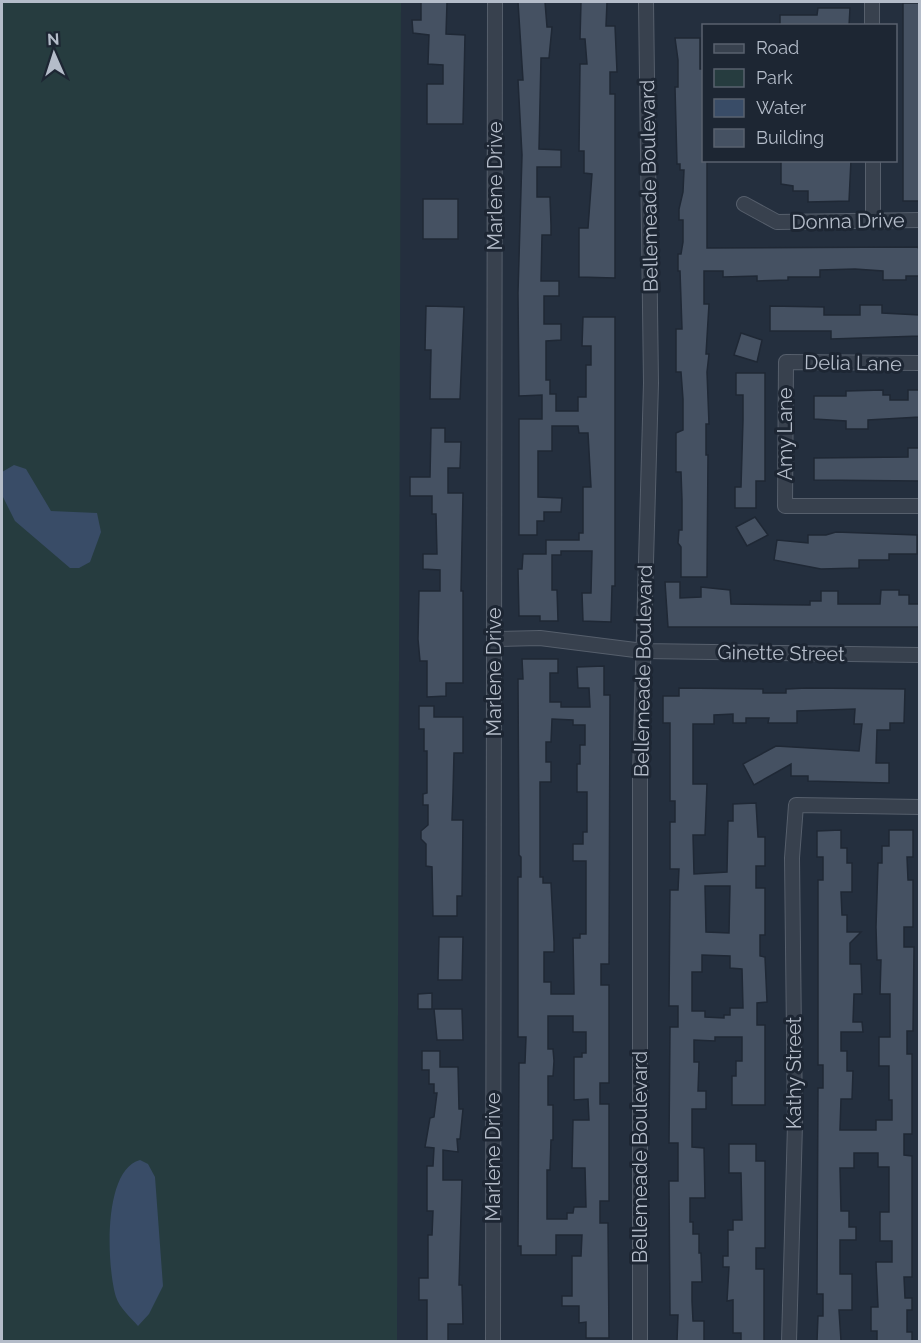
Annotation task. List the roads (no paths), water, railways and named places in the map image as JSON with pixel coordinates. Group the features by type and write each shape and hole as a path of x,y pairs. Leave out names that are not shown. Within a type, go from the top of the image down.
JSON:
{"street":[{"name":"Marlene Drive","path":"493,1341 495,2"},
{"name":"Bellemeade Boulevard","path":"640,1341 640,776 651,383 646,2"},
{"path":"872,2 872,24"},
{"path":"873,162 873,220"},
{"name":"Donna Drive","path":"744,204 777,222 920,220"},
{"name":"Delia Lane","path":"786,362 920,363"},
{"name":"Amy Lane","path":"786,362 785,506 920,506"},
{"name":"Ginette Street","path":"494,639 540,638 643,651 920,655"},
{"name":"Kathy Street","path":"789,1341 795,1124 792,858 796,805 920,807"}],"water":[{"path":"14,465 26,469 51,511 97,513 101,532 90,562 79,568 70,568 15,521 2,495 2,472"},
{"path":"140,1160 148,1164 155,1177 163,1286 149,1314 138,1326 122,1308 116,1297 111,1265 110,1221 119,1182 128,1168"}]}
